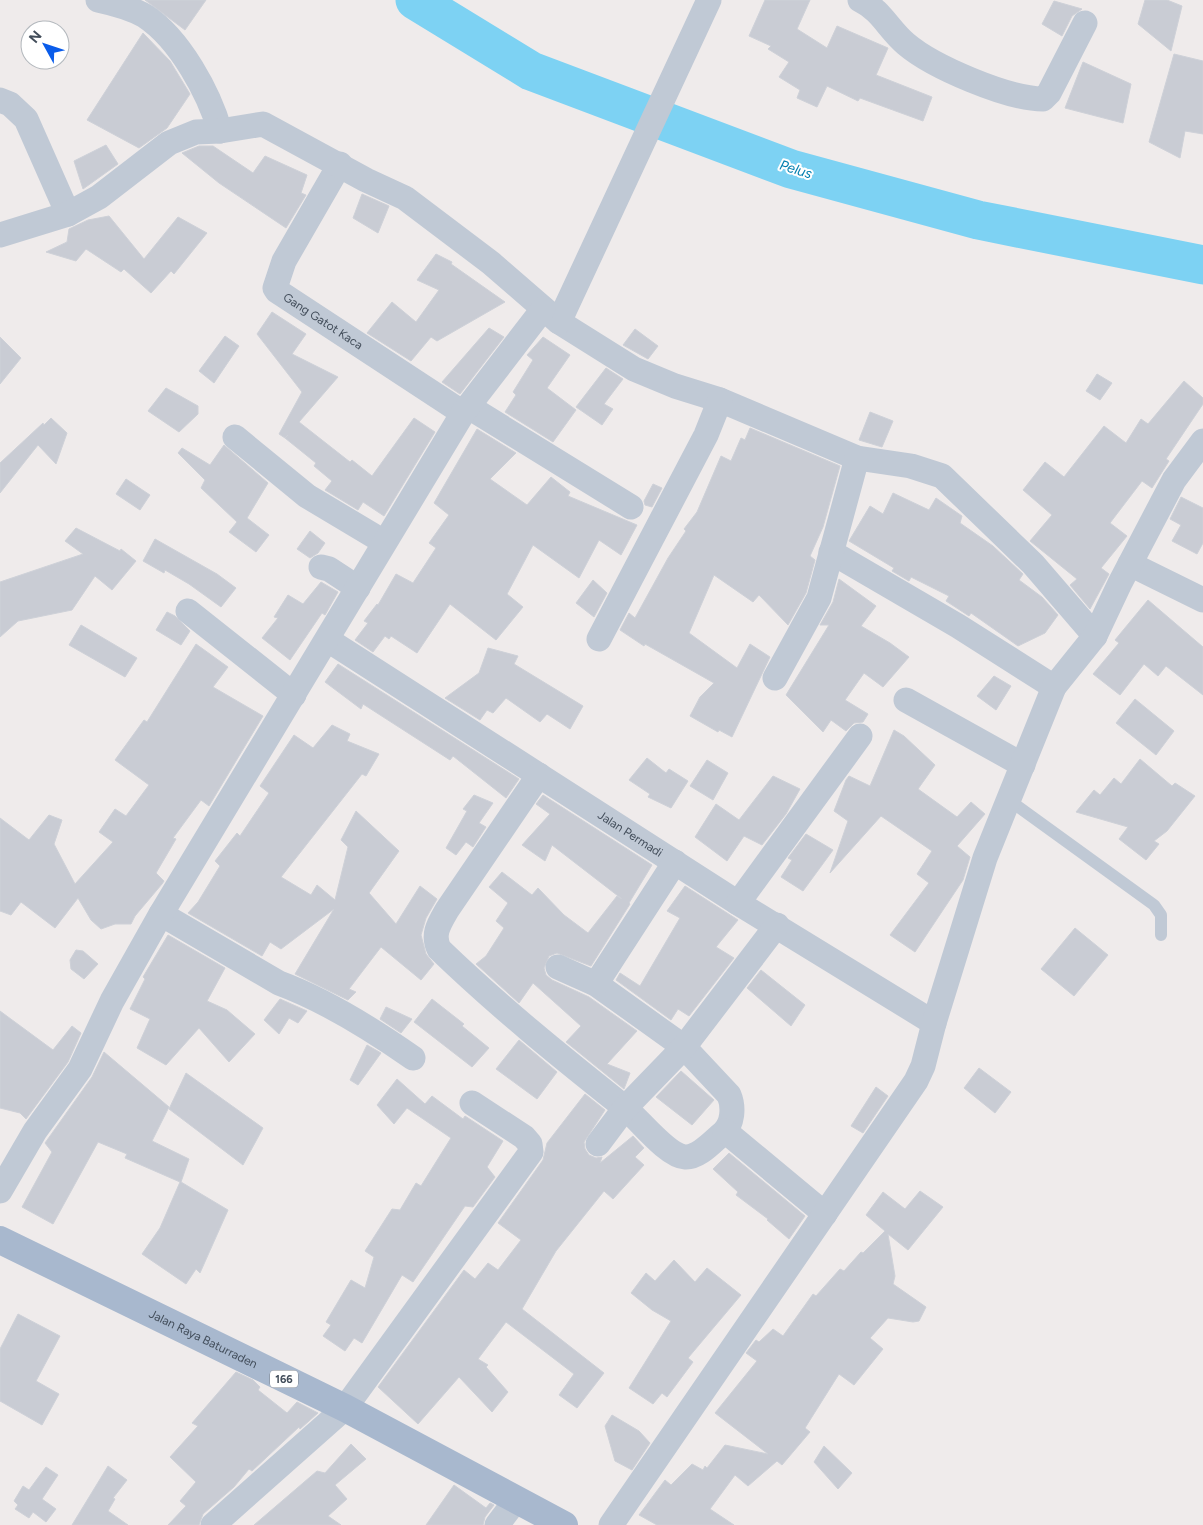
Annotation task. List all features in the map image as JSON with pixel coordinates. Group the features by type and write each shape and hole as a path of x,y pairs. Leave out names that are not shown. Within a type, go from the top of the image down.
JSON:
{"main road":[{"name":"Jalan Raya Baturraden","path":"0,1240 345,1408 564,1525"}],"street":[{"path":"98,0 145,16 176,46 213,106 220,131"},
{"path":"0,1191 35,1131 80,1069 112,1001 161,914 328,640 384,542 466,410 551,316 635,164 709,0"},
{"path":"860,0 873,8 904,42 936,64 1006,92 1031,99 1043,99 1049,94 1085,23"},
{"path":"0,100 10,104 26,119 68,214"},
{"path":"2,232 68,214 99,197 169,143 196,132 220,131 263,124 340,164 366,180 405,198 491,263 551,316 634,369 675,386 720,400 854,468 911,466 942,476 1033,564 1095,636"},
{"name":"Gang Gatot Kaca","path":"340,164 284,261 275,288 466,410"},
{"path":"599,639 709,430 720,400"},
{"path":"466,410 631,508"},
{"path":"235,437 308,496 384,542"},
{"path":"612,1525 916,1080 923,1066 934,1023 985,858 1054,687 1095,636 1174,480 1203,441"},
{"path":"775,678 819,598 854,468"},
{"path":"831,552 958,626 1054,687"},
{"path":"1130,564 1203,600"},
{"path":"321,566 329,569 358,588"},
{"path":"188,611 294,695"},
{"name":"Jalan Permadi","path":"328,640 738,903 777,925 934,1023"},
{"path":"906,700 1023,765"},
{"path":"738,903 860,736"},
{"path":"539,775 436,929 435,941 439,949 565,1061 625,1108 674,1154 686,1157 700,1152 726,1131 732,1114 732,1102 729,1095 684,1048 596,984 558,967"},
{"path":"596,984 675,862"},
{"path":"161,914 279,982 382,1036 413,1058"},
{"path":"598,1144 625,1108 684,1048 777,925"},
{"path":"213,1525 345,1408 531,1152 530,1144 524,1137 472,1103"},
{"path":"726,1131 825,1214"},
{"path":"497,1525 516,1500"}],"lane":[{"path":"1009,800 1154,905 1161,915 1161,935"}],"building":[{"path":"145,0 206,0 185,30"},
{"path":"765,0 810,0 797,29 827,48 837,26 888,48 876,75 932,97 923,121 860,98 858,101 827,86 817,107 797,98 800,90 779,77 789,62 768,49 771,46 749,36"},
{"path":"1145,0 1167,0 1182,6 1171,51 1138,24"},
{"path":"1054,1 1082,9 1072,16 1062,36 1042,24"},
{"path":"143,33 170,61 190,94 167,128 139,148 87,120"},
{"path":"1174,54 1203,61 1203,134 1185,131 1180,158 1149,142"},
{"path":"1083,62 1131,84 1123,123 1065,108"},
{"path":"106,145 118,164 83,189 74,161"},
{"path":"199,146 213,146 253,173 265,156 307,175 301,193 306,195 286,228 219,183 182,153"},
{"path":"362,194 389,206 378,233 353,218"},
{"path":"109,216 144,259 178,217 207,233 174,274 171,271 151,293 124,269 121,272 86,249 76,261 46,252 67,242 69,229 88,220"},
{"path":"436,254 452,262 451,264 505,302 437,341 431,337 411,361 367,333 392,302 416,322 439,290 417,280"},
{"path":"272,312 306,334 292,354 338,377 299,422 350,462 352,460 372,476 414,418 435,432 384,516 363,502 358,510 325,490 332,481 314,466 316,463 279,434 302,392 257,334"},
{"path":"489,328 504,337 460,394 442,382"},
{"path":"635,329 658,346 648,359 623,345"},
{"path":"225,336 239,346 214,383 199,371"},
{"path":"0,337 21,358 0,384"},
{"path":"543,337 570,355 547,388 576,410 553,442 505,412 516,395 513,392 533,360 527,355"},
{"path":"606,368 623,379 604,404 613,409 602,425 576,407"},
{"path":"1097,374 1112,383 1100,400 1086,391"},
{"path":"1184,381 1203,398 1203,404 1166,459 1169,461 1152,488 1142,481 1110,523 1127,536 1101,568 1109,574 1090,609 1070,585 1077,579 1030,541 1052,515 1023,490 1045,462 1064,477 1104,426 1126,443 1141,419 1148,424"},
{"path":"166,388 198,406 198,414 179,432 148,411"},
{"path":"870,412 893,421 882,447 859,440"},
{"path":"51,418 67,433 56,464 38,445 0,493 0,463 43,423 44,425"},
{"path":"750,428 840,466 823,527 810,556 815,560 806,593 788,625 759,595 753,602 714,575 689,633 737,668 750,644 770,657 732,737 719,730 718,732 690,716 700,697 714,683 645,644 644,646 620,630 629,613 635,618 668,558 686,531 684,529 697,512 721,456 731,461 741,438 745,440"},
{"path":"477,429 516,453 490,479 527,505 551,477 570,492 568,496 637,525 621,555 599,540 579,578 533,545 507,594 523,607 496,640 450,604 417,653 391,636 389,639 385,636 373,652 355,640 368,623 364,621 378,605 396,574 413,583 436,548 429,543 449,515 434,503"},
{"path":"224,445 268,483 247,518 269,535 256,552 229,532 237,522 201,488 205,480 178,453 182,448 210,465"},
{"path":"126,479 150,495 140,510 116,494"},
{"path":"653,484 662,488 652,507 645,505 644,501"},
{"path":"893,493 929,510 936,498 962,516 960,523 993,546 1023,574 1019,580 1042,597 1058,615 1045,633 1018,646 971,613 969,616 946,601 949,596 911,577 909,581 892,571 894,568 849,541 870,506 883,514"},
{"path":"1181,497 1203,508 1203,543 1197,554 1172,541 1181,525 1170,519"},
{"path":"76,528 120,551 121,549 136,561 112,590 95,576 72,610 18,621 0,637 0,582 83,554 65,541"},
{"path":"310,531 325,543 318,553 310,558 297,549"},
{"path":"155,539 217,574 236,588 221,607 189,584 165,570 164,573 143,561"},
{"path":"839,579 876,606 861,626 909,657 883,687 864,673 845,700 868,714 863,722 854,723 846,731 831,720 823,732 786,695 829,625 820,625 833,602"},
{"path":"593,580 607,593 594,617 576,603"},
{"path":"321,582 338,592 325,615 322,613 290,660 262,638 278,618 274,617 288,595 303,604"},
{"path":"1148,600 1203,647 1203,695 1166,666 1158,676 1144,664 1120,695 1093,674 1119,643 1115,640"},
{"path":"167,612 175,616 190,631 181,645 156,630"},
{"path":"81,625 137,658 125,677 69,645"},
{"path":"196,644 228,667 213,687 263,716 209,806 201,800 173,838 176,839 156,873 164,881 162,884 135,916 131,924 115,924 101,929 91,920 78,898 55,928 21,902 11,915 0,911 0,818 29,840 49,815 62,820 54,844 75,884 113,842 99,832 115,809 126,816 149,785 115,760 144,720 147,722"},
{"path":"488,648 518,656 514,664 583,706 570,729 547,714 540,722 506,698 493,713 487,710 480,720 445,698 479,673"},
{"path":"338,664 519,779 506,798 453,756 450,760 363,704 361,709 325,682"},
{"path":"994,676 1011,686 996,710 977,696"},
{"path":"1135,699 1174,731 1156,755 1116,723"},
{"path":"332,725 350,734 347,741 379,754 366,776 362,774 281,877 311,895 317,885 335,900 348,847 341,840 356,811 399,851 369,893 396,924 420,886 437,899 426,918 421,935 426,954 434,964 421,980 381,947 349,989 356,992 348,1000 295,974 334,909 281,949 270,942 262,956 188,913 198,902 220,866 215,861 237,833 240,836 269,793 260,786 294,735 313,748"},
{"path":"894,730 904,736 935,765 918,789 957,817 971,802 985,814 957,846 970,857 963,880 915,952 890,935 929,883 917,874 932,851 881,816 830,873 848,821 834,811 846,780 849,776 870,786"},
{"path":"647,758 666,773 669,769 688,781 671,808 648,797 650,794 629,780"},
{"path":"1140,759 1172,786 1175,783 1195,796 1167,831 1154,841 1159,844 1146,860 1119,839 1128,827 1076,812 1094,790 1100,795 1114,778 1121,784"},
{"path":"707,760 728,773 713,800 690,786"},
{"path":"773,776 800,789 786,814 762,845 744,836 727,861 695,837 716,804 739,820"},
{"path":"474,795 493,803 479,823 486,827 473,847 466,842 456,855 446,848 467,811 463,809"},
{"path":"543,795 652,865 591,966 557,953 549,956 544,968 546,975 552,980 589,997 637,1031 607,1064 630,1073 624,1089 566,1042 581,1026 533,983 519,1003 476,964 486,956 504,928 496,921 508,903 489,887 502,872 532,895 538,888 564,915 588,933 617,896 622,899 552,845 545,861 522,845 550,814 536,804"},
{"path":"806,834 833,850 803,891 781,877 792,860 788,858"},
{"path":"685,886 738,920 716,947 734,958 689,1016 678,1009 671,1020 616,980 620,973 640,986 680,918 667,911"},
{"path":"1075,928 1108,955 1074,996 1041,969"},
{"path":"168,935 225,968 207,1001 227,1010 255,1034 229,1062 199,1028 166,1065 137,1048 150,1019 130,1009 145,979 143,977"},
{"path":"76,950 83,951 98,964 84,979 71,969 70,960"},
{"path":"761,970 805,1005 791,1026 747,988"},
{"path":"280,999 307,1011 298,1023 289,1018 279,1034 264,1020"},
{"path":"432,999 464,1024 462,1026 489,1048 472,1067 414,1022"},
{"path":"386,1007 412,1019 401,1033 380,1019"},
{"path":"0,1011 53,1050 72,1026 81,1033 68,1062 26,1119 20,1113 0,1108"},
{"path":"519,1040 557,1072 537,1099 496,1069"},
{"path":"367,1045 381,1053 358,1085 350,1080"},
{"path":"104,1052 169,1107 152,1141 189,1159 181,1182 228,1210 200,1273 196,1269 186,1284 142,1254 160,1228 180,1182 125,1158 127,1154 98,1142 53,1224 22,1207 52,1152 45,1143 92,1077"},
{"path":"979,1068 1011,1092 995,1113 964,1088"},
{"path":"681,1071 714,1100 692,1125 656,1097"},
{"path":"186,1073 263,1128 243,1165 169,1109"},
{"path":"397,1079 425,1104 432,1096 463,1119 465,1116 503,1141 487,1167 495,1177 473,1207 465,1206 413,1282 402,1275 362,1343 354,1338 345,1351 323,1336 331,1325 326,1322 351,1280 365,1288 374,1257 365,1251 392,1209 400,1210 416,1183 421,1186 451,1138 407,1108 394,1124 377,1105"},
{"path":"876,1087 888,1096 863,1133 851,1126"},
{"path":"585,1094 605,1110 584,1142 585,1149 589,1155 596,1158 602,1157 600,1163 633,1136 644,1148 635,1157 644,1165 613,1199 604,1191 556,1251 522,1309 604,1373 577,1408 559,1395 574,1374 506,1322 478,1359 488,1365 486,1367 508,1392 492,1412 459,1377 418,1424 378,1387 464,1270 475,1279 488,1263 498,1270 521,1240 498,1223 543,1160 547,1143"},
{"path":"729,1153 805,1216 789,1239 768,1219 736,1195 738,1192 713,1169"},
{"path":"920,1191 943,1207 908,1250 888,1234 895,1276 893,1284 926,1307 919,1321 913,1322 888,1318 870,1338 883,1349 854,1385 839,1374 805,1428 810,1432 782,1465 777,1461 748,1486 735,1475 710,1509 734,1525 657,1525 639,1515 665,1480 671,1485 692,1464 703,1470 705,1466 707,1468 725,1445 768,1454 715,1413 757,1361 746,1353 756,1340 759,1342 773,1329 783,1336 813,1294 816,1296 840,1269 844,1271 861,1252 863,1253 885,1231 866,1215 883,1192 905,1209"},
{"path":"674,1260 695,1282 707,1268 741,1295 688,1358 693,1362 667,1397 662,1393 653,1404 629,1388 671,1321 652,1310 631,1293 646,1273 655,1281"},
{"path":"18,1314 60,1336 36,1381 59,1394 42,1425 0,1401 0,1349"},
{"path":"236,1372 253,1380 260,1387 258,1390 287,1413 297,1402 318,1413 300,1429 299,1427 252,1471 249,1469 234,1487 203,1514 199,1525 168,1525 186,1506 180,1501 196,1482 170,1457 198,1426 192,1423"},
{"path":"612,1415 639,1431 650,1443 632,1470 615,1461 605,1426"},
{"path":"351,1444 366,1459 335,1485 347,1499 328,1516 341,1525 254,1525 317,1471 325,1473"},
{"path":"824,1446 852,1473 838,1489 814,1462"},
{"path":"108,1466 127,1480 113,1498 115,1499 108,1511 128,1525 72,1525"},
{"path":"46,1467 58,1475 42,1499 56,1509 46,1522 33,1512 29,1518 15,1509 18,1505 14,1501 23,1486 29,1490"},
{"path":"454,1485 486,1508 490,1503 494,1505 485,1517 483,1525 426,1525"}],"waterway":[{"name":"Pelus","path":"415,0 531,71 791,169 978,220 1203,265"}]}
